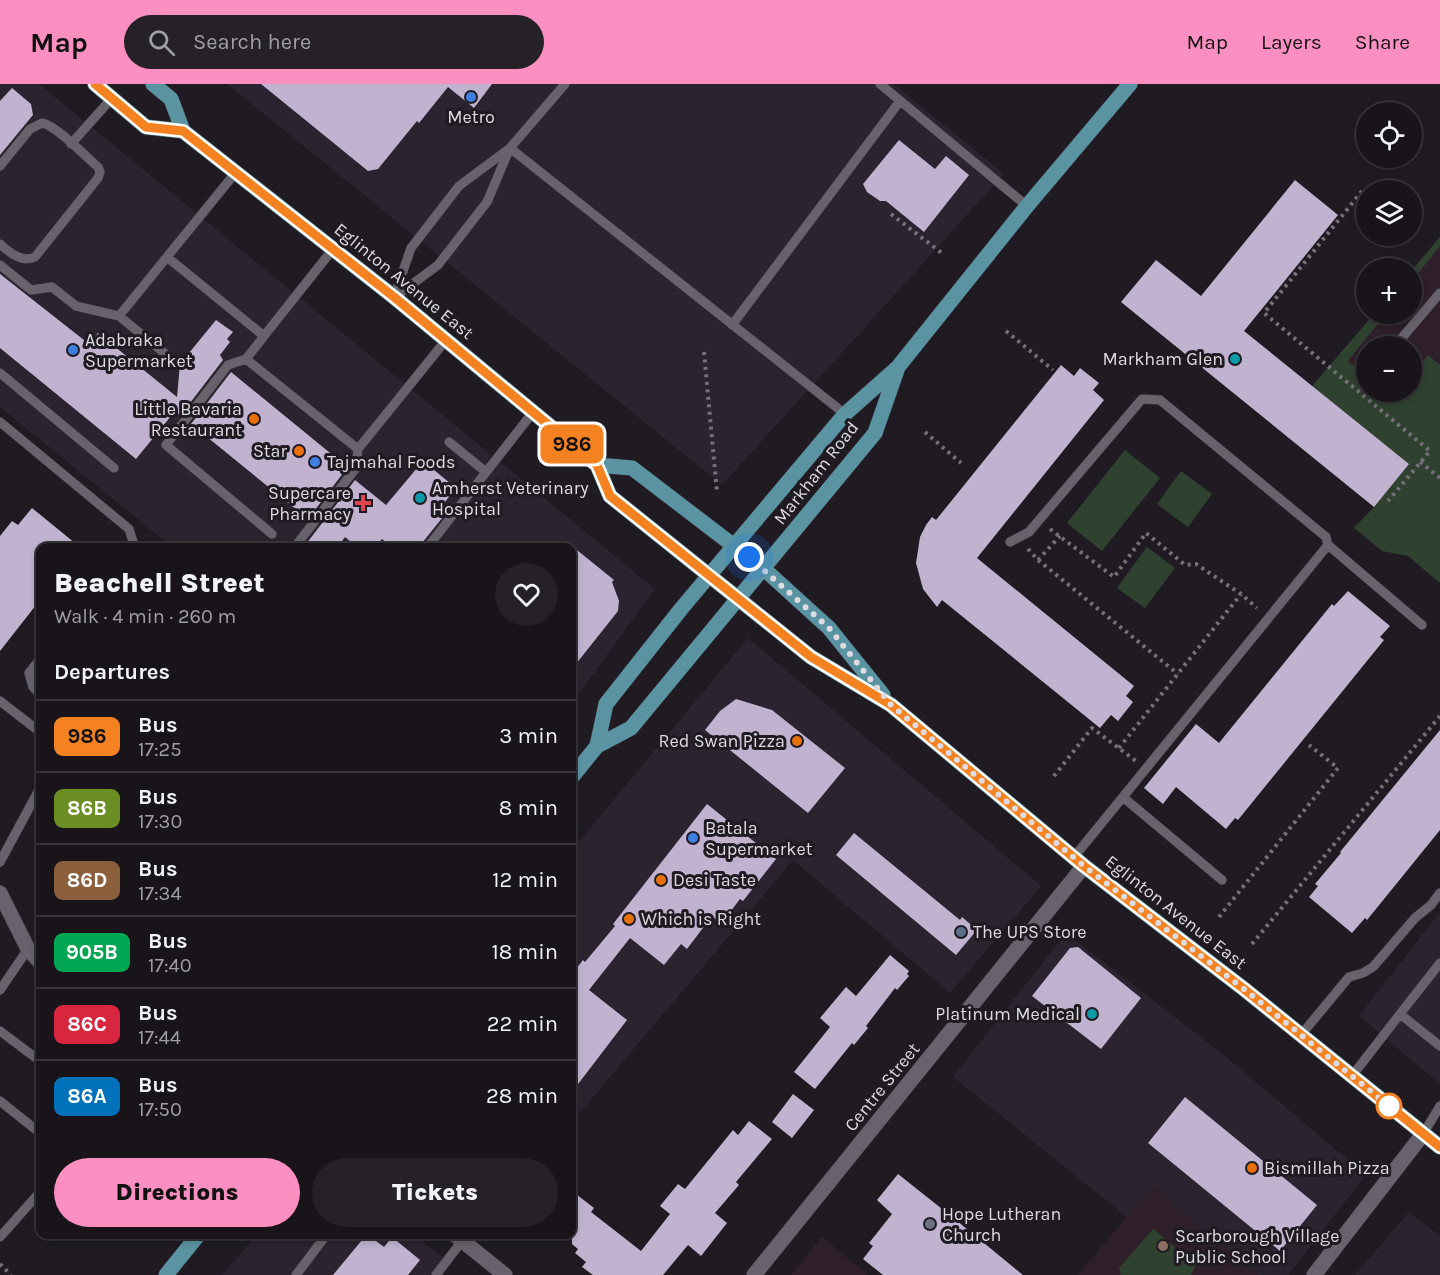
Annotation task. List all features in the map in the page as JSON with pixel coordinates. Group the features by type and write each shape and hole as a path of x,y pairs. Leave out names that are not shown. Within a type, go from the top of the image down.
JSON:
{"main road":[{"path":"94,84 146,127 183,131 171,99 153,84"},
{"name":"Markham Road","path":"597,746 606,704 734,545 846,414 898,367 1027,206 1130,84"},
{"name":"Eglinton Avenue East","path":"183,131 394,297 597,465 610,496 811,657 891,705 1079,861 1440,1147"},
{"name":"Markham Road","path":"576,772 597,746 631,728 875,433 898,367"},
{"name":"Eglinton Avenue East","path":"597,465 632,468 764,569 829,628 891,705"},
{"path":"166,1275 195,1239"}],"street":[{"name":"Centre Street","path":"754,1275 1079,861"},
{"path":"0,892 28,949 36,958"},
{"path":"1314,1275 1423,1134"},
{"path":"459,1239 505,1275"}],"lane":[{"path":"394,297 411,248 459,186 510,148 565,84"},
{"path":"880,84 1027,206"},
{"path":"71,144 112,98"},
{"path":"732,325 900,101"},
{"path":"0,166 30,129 37,124 47,124 100,172 98,178 34,258 23,259 0,244"},
{"path":"394,297 436,268 487,202 510,148"},
{"path":"510,148 846,414"},
{"path":"119,316 236,172"},
{"path":"272,534 166,444 228,365 246,359 333,249"},
{"path":"167,257 264,336"},
{"path":"0,265 31,290 52,287 76,306 119,316 168,356"},
{"path":"1403,336 1440,293"},
{"path":"298,543 356,468 358,449 446,340"},
{"path":"246,359 358,449"},
{"path":"0,373 114,468"},
{"path":"1014,539 1029,532 1142,399 1160,400 1326,537 1328,545 1422,625"},
{"path":"431,543 532,412"},
{"path":"0,422 129,529 133,543"},
{"path":"449,442 486,472"},
{"path":"1079,861 1124,798 1328,545"},
{"path":"36,663 29,673 36,690"},
{"path":"0,701 36,729"},
{"path":"0,862 36,795"},
{"path":"1124,798 1222,880"},
{"path":"1301,1035 1349,977 1373,967 1440,893"},
{"path":"0,990 28,949"},
{"path":"1352,1076 1440,963"},
{"path":"1400,1014 1440,1046"},
{"path":"0,1031 36,1059"},
{"path":"0,1101 36,1130"},
{"path":"1423,1134 1440,1106"},
{"path":"0,1237 36,1196"},
{"path":"296,1275 323,1239"},
{"path":"436,1275 457,1239"}],"path":[{"path":"1356,198 1264,313 1430,451 1388,501"},
{"path":"891,214 943,254"},
{"path":"1006,331 1053,370"},
{"path":"704,352 717,492"},
{"path":"926,432 961,463"},
{"path":"1420,462 1440,478"},
{"path":"1039,520 1114,577 1146,533 1185,564 1196,564 1241,594 1268,619"},
{"path":"1038,560 1060,536"},
{"path":"1014,539 1178,674"},
{"path":"1119,748 1241,594"},
{"path":"1252,944 1440,716"},
{"path":"1054,776 1092,728 1147,769"},
{"path":"1219,917 1338,768 1309,745"},
{"path":"0,1264 11,1275"}],"shaded area":[{"path":"0,84 39,84 655,589 576,698 576,543 167,543 0,407"},
{"path":"227,84 894,84 1004,174 722,485"},
{"path":"1440,243 1440,436 1398,402 1422,402 1422,336 1368,336 1377,324 1422,324 1422,267"},
{"path":"1356,351 1356,368 1348,361"},
{"path":"748,638 1041,886 950,993 793,860 576,1117 576,845"},
{"path":"1440,912 1440,1084 1359,1016"},
{"path":"1066,933 1220,1052 1366,1175 1288,1275 1258,1275 1152,1187 1127,1217 953,1077"},
{"name":"Scarborough Village Public School","path":"1152,1186 1258,1275 1078,1275"},
{"path":"1409,1212 1440,1236 1440,1275 1355,1275"},
{"path":"822,1237 868,1275 791,1275"},
{"path":"254,1239 419,1239 447,1260 434,1275 222,1275"}],"green space":[{"path":"1440,237 1440,246 1422,268 1422,258"},
{"path":"1365,324 1378,324 1368,336 1356,336 1356,351 1348,361 1356,368 1356,402 1422,402 1422,363 1428,355 1440,365 1440,583 1408,556 1382,551 1354,528 1374,507 1312,386"},
{"path":"1125,450 1160,478 1102,551 1067,523"},
{"path":"1181,471 1212,494 1188,527 1157,504"},
{"path":"1147,547 1175,568 1145,608 1117,588"},
{"path":"1153,1229 1196,1265 1191,1275 1121,1275 1119,1268"}],"building":[{"path":"261,84 492,84 474,108 448,87 378,169 368,171"},
{"path":"12,88 31,104 33,115 0,155 0,101"},
{"path":"899,140 935,169 946,156 969,175 924,232 886,201 880,201 867,192 863,184"},
{"name":"Markham Glen","path":"1295,180 1338,215 1244,331 1409,464 1374,507 1121,302 1156,260 1201,296"},
{"path":"0,274 89,344 98,333 177,397 180,364 216,320 233,332 227,339 230,342 220,355 223,360 180,416 176,410 136,459 0,348"},
{"path":"1061,365 1074,376 1080,368 1099,383 1093,390 1104,400 977,558 1134,686 1126,696 1133,702 1118,721 1111,715 1100,728 942,600 937,607 923,589 916,563 920,537 926,525 932,517 936,520"},
{"path":"231,372 346,466 342,470 344,472 308,519 191,424"},
{"name":"Amherst Veterinary Hospital","path":"423,461 456,488 441,507 447,512 422,543 386,543 382,539 379,543 352,543 345,537 341,543 307,543 355,480 386,505"},
{"path":"32,508 75,543 36,543 36,605 0,651 0,536 12,521 18,525"},
{"path":"576,549 614,580 612,582 619,601 618,611 576,664"},
{"path":"1348,591 1390,626 1380,637 1384,640 1238,820 1235,818 1226,829 1176,787 1163,804 1144,788 1196,724 1219,743 1332,604 1334,606"},
{"path":"736,699 772,710 845,768 808,813 705,730 720,711"},
{"path":"1440,730 1440,830 1367,920 1365,918 1352,933 1309,897 1318,886 1315,884 1340,852"},
{"path":"707,804 776,859 743,901 740,899 721,924 712,916 687,949 681,944 664,965 630,938 589,990 627,1020 576,1087 576,969 583,960 585,962 615,926 613,924"},
{"path":"854,833 960,920 962,917 977,930 956,955 836,855"},
{"name":"Platinum Medical","path":"1078,947 1141,998 1101,1049 1032,996 1070,948"},
{"path":"890,955 909,971 907,974 909,976 897,990 895,988 866,1026 868,1028 854,1045 852,1043 815,1089 794,1072 830,1027 820,1018 846,987 856,996"},
{"path":"793,1094 814,1110 792,1138 772,1122"},
{"path":"1185,1097 1317,1205 1280,1251 1148,1143"},
{"path":"749,1121 772,1139 736,1182 739,1185 715,1213 727,1223 701,1256 688,1245 663,1275 593,1275 582,1267 586,1262 575,1253 578,1249 572,1244 572,1239 576,1239 576,1194 594,1208 591,1212 641,1251 670,1214 660,1206 678,1184 685,1189 733,1130 738,1135"},
{"name":"Hope Lutheran Church","path":"898,1174 1023,1275 883,1275 863,1259 873,1246 869,1243 892,1214 877,1200"},
{"path":"363,1239 374,1239 384,1247 390,1239 394,1239 420,1260 408,1275 333,1275"}],"bus line":[{"name":"986","path":"95,84 146,127 183,131 394,297 597,465 610,496 811,657 891,705 966,765 1084,866 1244,989 1440,1147"}],"place":[{"name":"Metro","path":"471,97"},
{"name":"Adabraka Supermarket","path":"73,350"},
{"name":"Markham Glen","path":"1235,359"},
{"name":"Little Bavaria Restaurant","path":"254,419"},
{"name":"Star","path":"299,451"},
{"name":"Tajmahal Foods","path":"315,462"},
{"name":"Amherst Veterinary Hospital","path":"420,498"},
{"name":"Supercare Pharmacy","path":"363,503"},
{"name":"Red Swan Pizza","path":"797,741"},
{"name":"Batala Supermarket","path":"693,838"},
{"name":"Desi Taste","path":"661,880"},
{"name":"Which is Right","path":"629,919"},
{"name":"The UPS Store","path":"961,932"},
{"name":"Platinum Medical","path":"1092,1014"},
{"name":"Bismillah Pizza","path":"1252,1168"},
{"name":"Hope Lutheran Church","path":"930,1224"},
{"name":"Scarborough Village Public School","path":"1163,1246"}],"route":[{"path":"749,557 829,628 891,705 966,765 1084,866 1244,989 1389,1106"}]}
